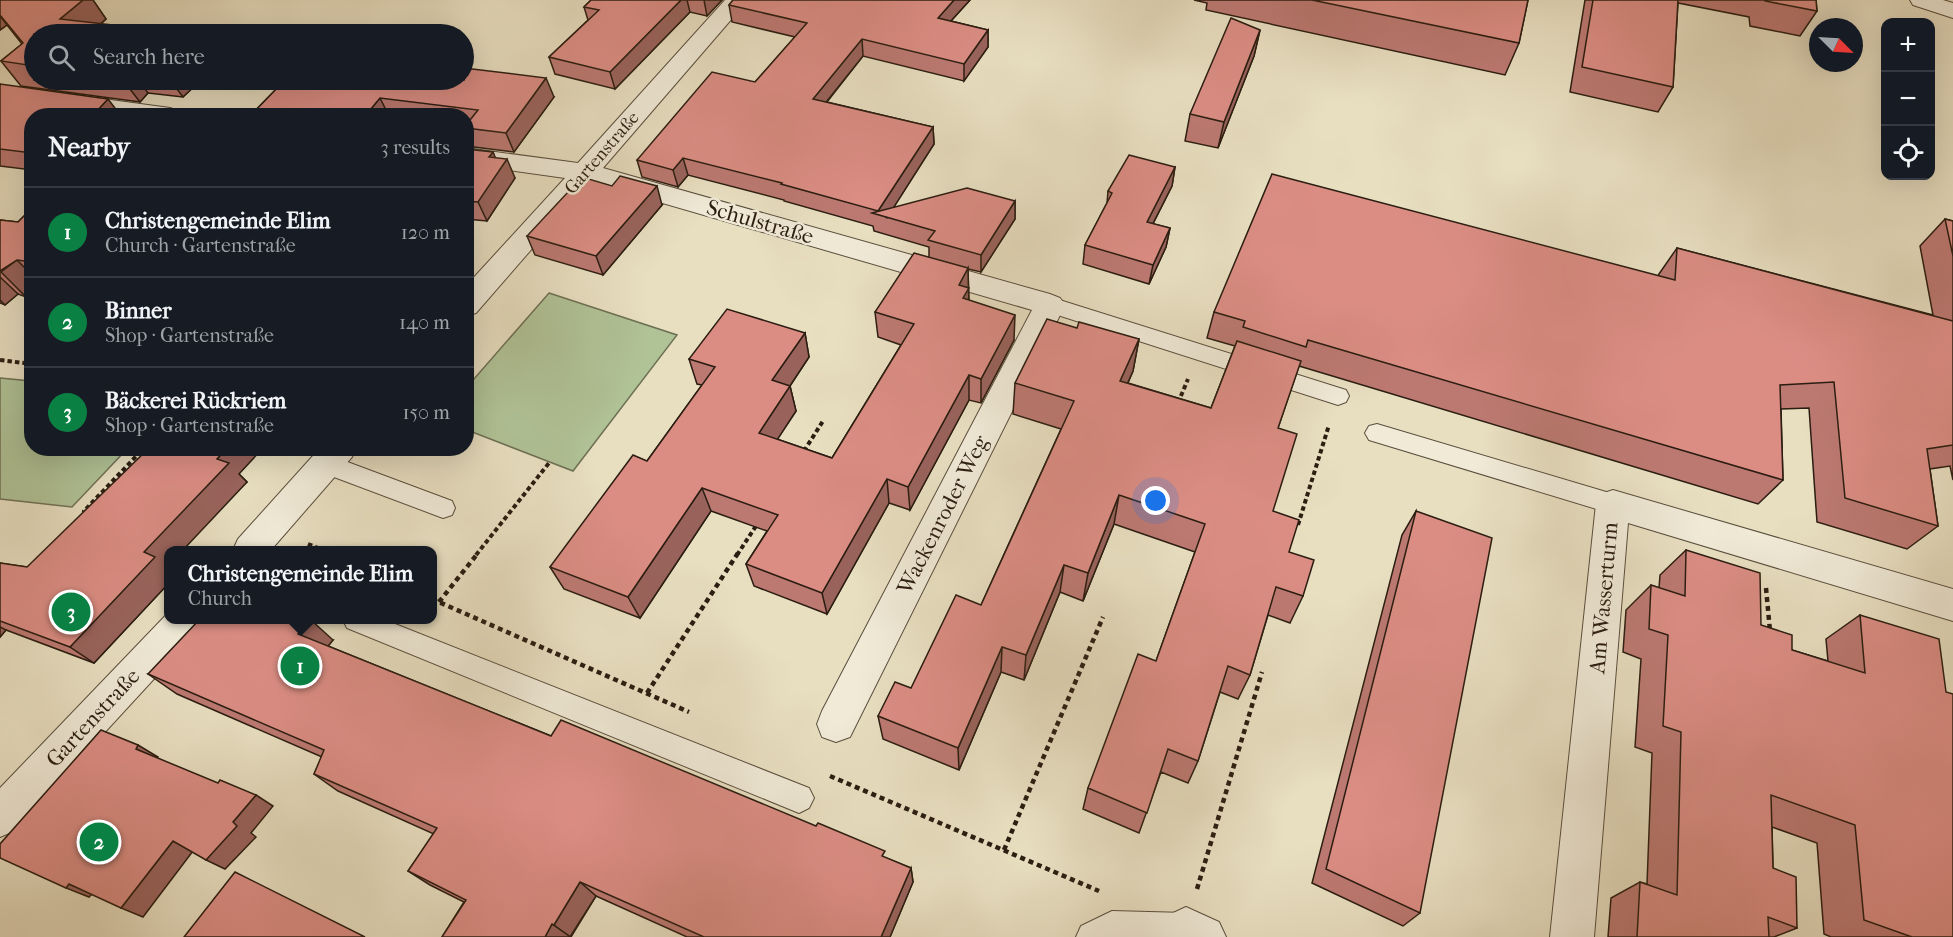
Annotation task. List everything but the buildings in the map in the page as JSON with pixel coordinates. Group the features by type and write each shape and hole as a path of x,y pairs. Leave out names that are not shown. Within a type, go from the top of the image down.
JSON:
{"street":[{"name":"Gartenstraße","path":"474,297 737,0"},
{"path":"1921,0 1953,11"},
{"path":"0,92 113,108"},
{"name":"Schulstraße","path":"474,157 585,172 1050,305"},
{"name":"Wackenroder Weg","path":"836,724 1050,305"},
{"path":"254,546 333,456"},
{"name":"Am Wasserturm","path":"1572,937 1613,504 1953,604"},
{"name":"Gartenstraße","path":"0,817 181,624"}],"lane":[{"path":"1050,305 1338,396"},
{"path":"1377,433 1613,504"},
{"path":"333,456 444,508"},
{"path":"366,624 799,798"},
{"path":"1092,937 1112,927 1195,933"}],"path":[{"path":"1177,405 1198,353"},
{"path":"0,360 24,363"},
{"path":"1299,525 1338,396"},
{"path":"804,452 823,421"},
{"path":"95,516 84,511 136,456"},
{"path":"439,602 549,463"},
{"path":"647,693 758,522"},
{"path":"1764,548 1770,639"},
{"path":"1004,850 1103,617"},
{"path":"1195,933 1262,672"}],"green space":[{"path":"549,293 677,335 573,471 474,433 474,379"},
{"path":"0,378 24,380 24,456 120,456 72,507 0,499"}],"place":[{"name":"Bäckerei Rückriem","path":"71,612"},
{"name":"Christengemeinde Elim","path":"300,666"},
{"name":"Binner","path":"99,842"}]}
